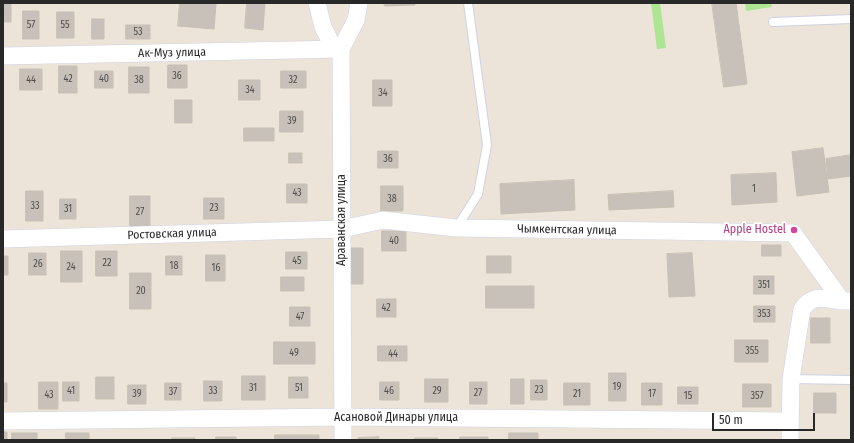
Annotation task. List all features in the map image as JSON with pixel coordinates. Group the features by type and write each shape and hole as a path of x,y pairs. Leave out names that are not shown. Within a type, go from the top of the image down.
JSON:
{"street":[{"path":"317,3 323,27 338,49"},
{"name":"Араванская улица","path":"343,440 342,228 338,49 356,20 358,3"},
{"name":"Ак-Муз улица","path":"3,56 338,49"},
{"name":"Чымкентская улица","path":"342,228 383,220 456,228 793,233 846,301"},
{"name":"Ростовская улица","path":"3,239 342,228"},
{"path":"790,440 791,379 802,309 814,298 846,301"},
{"name":"Асановой Динары улица","path":"3,421 343,417 790,421"}],"lane":[{"path":"456,228 478,194 487,145 468,3"},
{"path":"773,22 851,19"},
{"path":"791,379 851,380"}],"green space":[{"path":"651,3 660,3 666,48 657,49"},
{"path":"745,3 771,3 772,7 746,11"}],"building":[{"path":"3,3 11,3 11,22 3,22"},
{"path":"180,3 216,4 214,29 178,26"},
{"path":"247,3 265,3 263,30 245,28"},
{"path":"384,3 415,3 415,5 385,6"},
{"path":"712,3 736,3 747,84 724,87"},
{"path":"23,11 39,11 39,39 23,39"},
{"path":"57,12 74,12 74,38 57,38"},
{"path":"92,19 104,19 104,39 92,39"},
{"path":"126,25 150,25 150,39 126,39"},
{"path":"168,65 187,65 187,88 168,88"},
{"path":"59,66 77,66 77,93 59,93"},
{"path":"129,67 149,67 149,93 129,93"},
{"path":"20,69 42,69 42,90 20,90"},
{"path":"95,71 113,71 113,88 95,88"},
{"path":"281,71 306,71 306,88 281,88"},
{"path":"239,80 260,80 260,100 239,100"},
{"path":"373,80 392,80 392,106 373,106"},
{"path":"175,100 192,100 192,123 175,123"},
{"path":"280,111 303,111 303,132 280,132"},
{"path":"244,128 274,128 274,141 244,141"},
{"path":"823,148 829,192 797,196 792,152"},
{"path":"378,151 398,151 398,168 378,168"},
{"path":"289,153 302,153 302,163 289,163"},
{"path":"851,155 851,176 828,179 826,159"},
{"path":"776,173 777,202 732,205 731,175"},
{"path":"574,180 575,210 501,214 500,184"},
{"path":"287,184 307,184 307,203 287,203"},
{"path":"381,186 403,186 403,211 381,211"},
{"path":"26,191 43,191 43,221 26,221"},
{"path":"673,191 674,207 609,210 608,195"},
{"path":"130,196 150,196 150,227 130,227"},
{"path":"204,198 224,198 224,219 204,219"},
{"path":"60,199 76,199 76,219 60,219"},
{"path":"382,231 406,231 406,251 382,251"},
{"path":"762,245 781,245 781,256 762,256"},
{"path":"348,248 363,248 363,284 348,284"},
{"path":"61,251 82,251 82,282 61,282"},
{"path":"96,251 117,251 117,276 96,276"},
{"path":"286,252 307,252 307,269 286,269"},
{"path":"29,253 46,253 46,275 29,275"},
{"path":"692,253 695,296 669,297 667,254"},
{"path":"206,255 225,255 225,281 206,281"},
{"path":"3,256 8,256 8,275 3,275"},
{"path":"166,256 182,256 182,275 166,275"},
{"path":"487,256 511,256 511,273 487,273"},
{"path":"130,273 151,273 151,309 130,309"},
{"path":"754,276 774,276 774,294 754,294"},
{"path":"281,277 304,277 304,291 281,291"},
{"path":"486,286 534,286 534,308 486,308"},
{"path":"377,299 396,299 396,317 377,317"},
{"path":"754,306 775,306 775,322 754,322"},
{"path":"290,307 310,307 310,326 290,326"},
{"path":"811,318 830,318 830,343 811,343"},
{"path":"735,340 768,340 768,362 735,362"},
{"path":"274,342 315,342 315,364 274,364"},
{"path":"378,346 407,346 407,361 378,361"},
{"path":"609,373 626,373 626,401 609,401"},
{"path":"242,376 265,376 265,400 242,400"},
{"path":"96,377 114,377 114,399 96,399"},
{"path":"289,377 308,377 308,398 289,398"},
{"path":"425,379 448,379 448,402 425,402"},
{"path":"511,379 524,379 524,404 511,404"},
{"path":"531,380 547,380 547,400 531,400"},
{"path":"204,381 222,381 222,401 204,401"},
{"path":"39,382 58,382 58,409 39,409"},
{"path":"63,382 79,382 79,401 63,401"},
{"path":"380,382 399,382 399,400 380,400"},
{"path":"470,382 487,382 487,404 470,404"},
{"path":"3,383 7,383 7,402 3,402"},
{"path":"165,383 181,383 181,400 165,400"},
{"path":"564,383 590,383 590,405 564,405"},
{"path":"642,383 662,383 662,405 642,405"},
{"path":"743,384 771,384 771,407 743,407"},
{"path":"128,385 146,385 146,404 128,404"},
{"path":"678,387 698,387 698,404 678,404"},
{"path":"814,393 836,393 836,413 814,413"},
{"path":"3,432 7,432 7,440 3,440"},
{"path":"12,433 37,433 37,440 12,440"},
{"path":"66,433 89,433 89,440 66,440"},
{"path":"509,433 538,433 538,440 509,440"},
{"path":"275,435 319,435 319,440 275,440"},
{"path":"216,437 236,437 236,440 216,440"},
{"path":"379,437 379,440 358,440 358,438"},
{"path":"460,437 488,437 488,440 460,440"},
{"path":"172,438 195,438 195,440 172,440"},
{"path":"415,438 438,438 438,440 415,440"}],"place":[{"name":"Apple Hostel","path":"794,230"}]}
